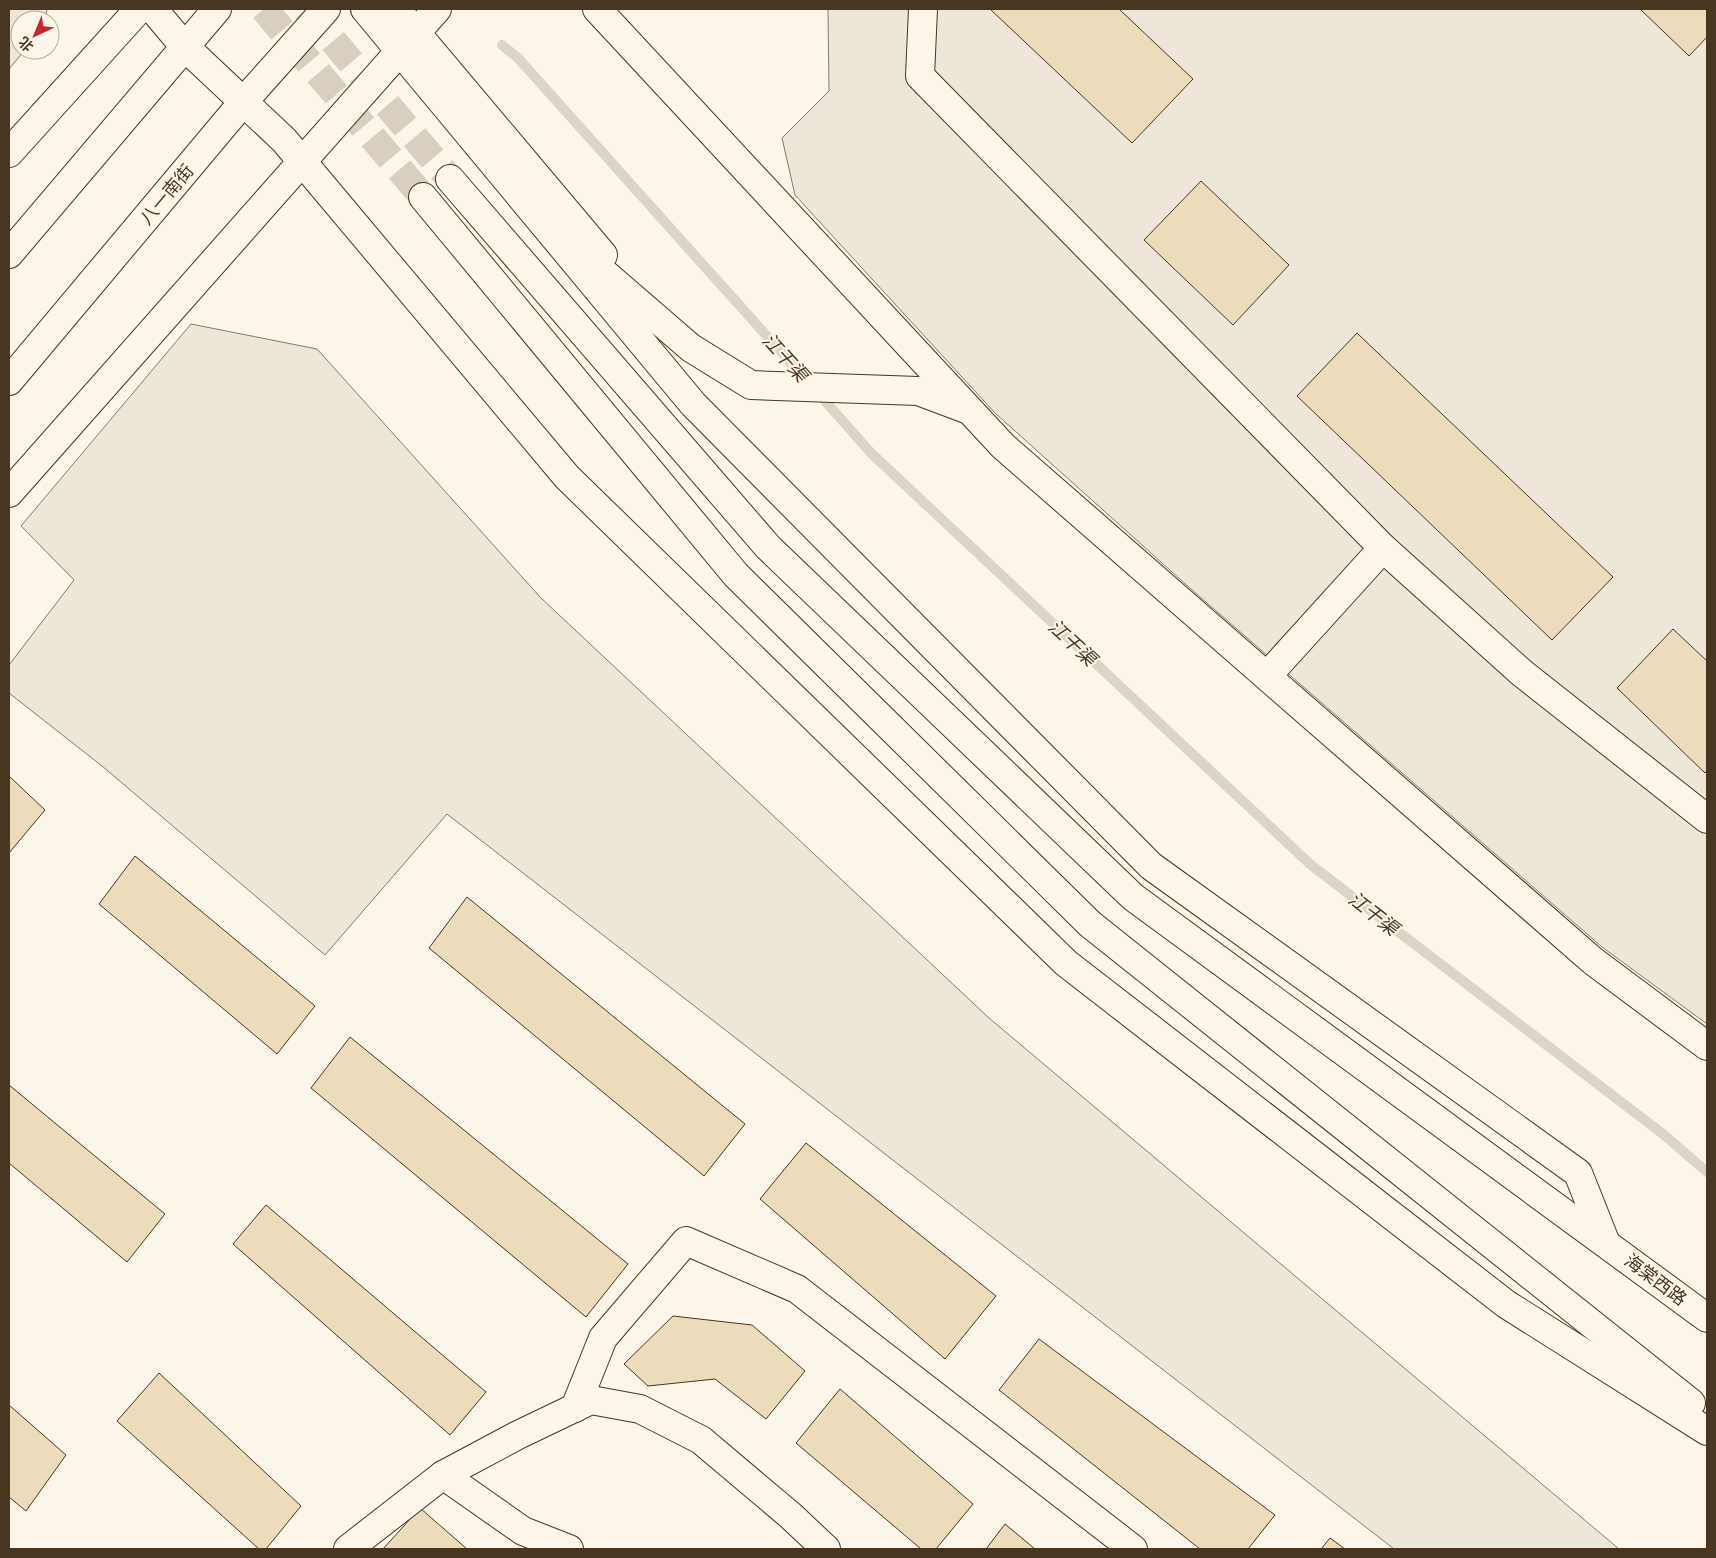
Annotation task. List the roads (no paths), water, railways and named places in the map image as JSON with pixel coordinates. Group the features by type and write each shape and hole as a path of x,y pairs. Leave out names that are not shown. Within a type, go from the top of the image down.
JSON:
{"main road":[{"path":"9,153 139,9"},
{"path":"153,9 184,46 284,140 567,477 1066,963 1506,1304 1707,1431"},
{"path":"9,254 217,9"},
{"name":"八一南街","path":"9,381 244,101 326,9"},
{"path":"364,9 407,42 658,319"},
{"path":"396,9 407,42 530,208 693,404 1151,866 1578,1173 1605,1241"},
{"path":"9,494 437,9"},
{"path":"597,9 1003,446 1593,960 1707,1046"},
{"path":"923,9 920,76 1383,548 1522,673 1707,818"},
{"name":"海棠西路","path":"450,179 768,547 1134,896 1605,1241 1707,1318"},
{"path":"423,197 736,575 1090,924 1707,1416"},
{"path":"530,208 691,348 751,385 837,390 918,391 970,410"},
{"path":"1267,676 1383,548"},
{"path":"575,1408 603,1338 686,1241 797,1289 1133,1549"},
{"path":"348,1549 443,1474 591,1400 640,1409 701,1440 791,1516 826,1549"},
{"path":"443,1474 523,1531 569,1549"}],"waterway":[{"name":"江干渠","path":"502,45 518,58 808,382"},
{"name":"江干渠","path":"818,393 871,453 1311,865 1663,1134 1707,1172"}],"tunnel":[{"path":"264,9 423,197"},
{"path":"306,9 450,179"}]}
